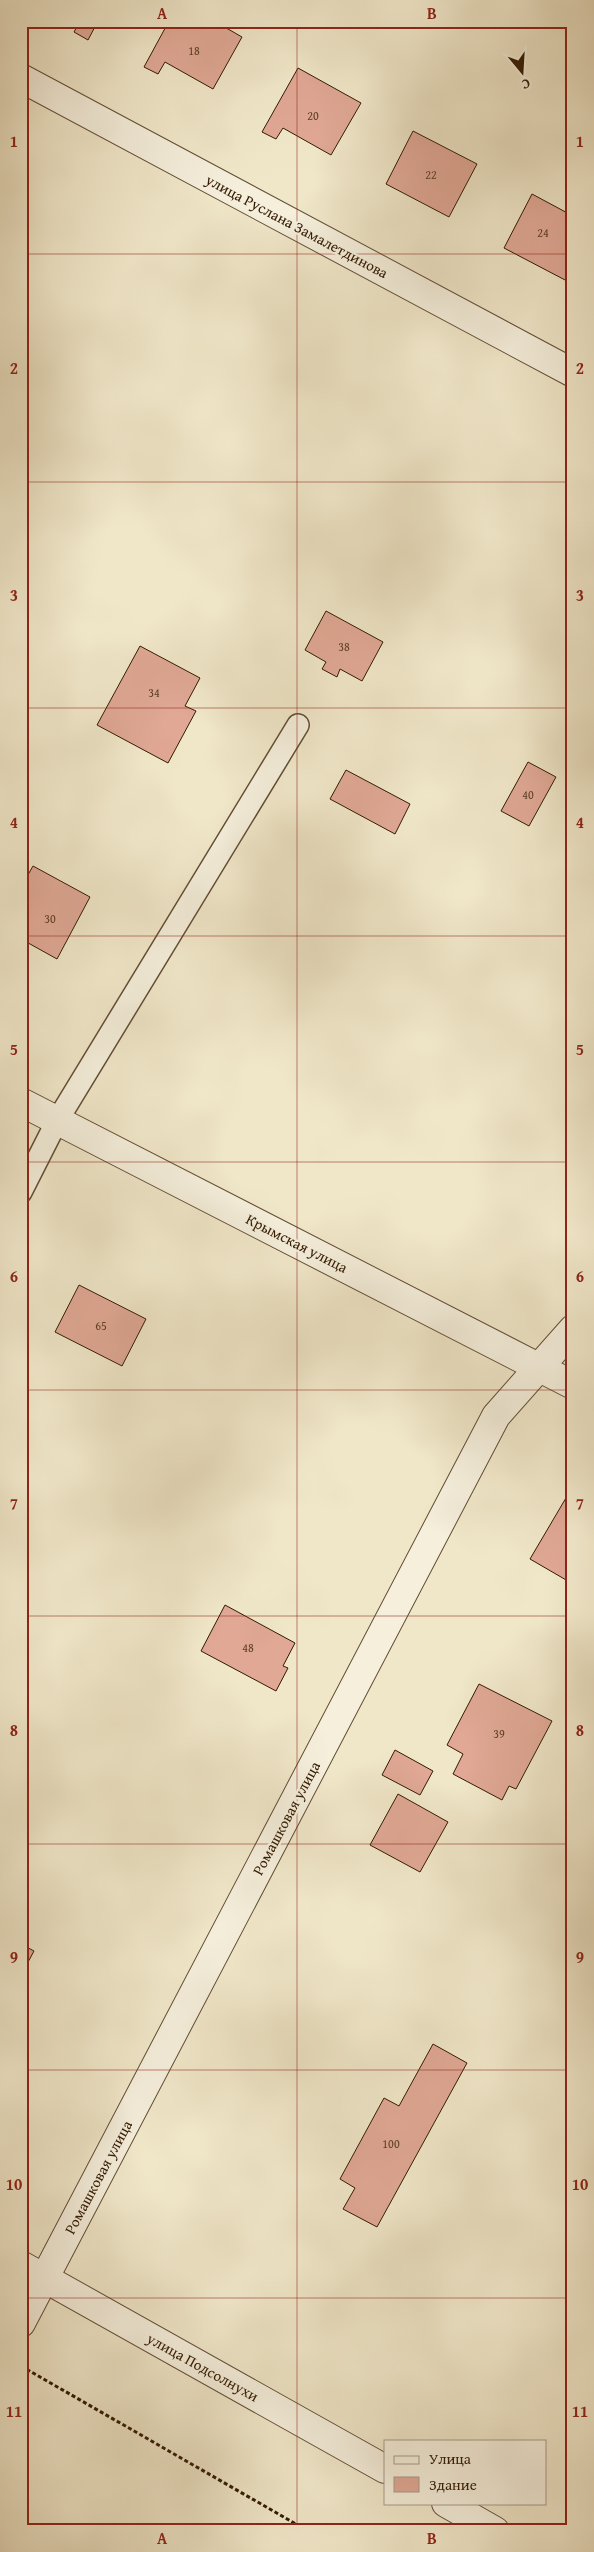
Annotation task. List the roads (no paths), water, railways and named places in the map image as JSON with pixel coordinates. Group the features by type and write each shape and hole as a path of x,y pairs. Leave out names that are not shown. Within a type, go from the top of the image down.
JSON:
{"street":[{"name":"улица Руслана Замалетдинова","path":"21,78 573,373"},
{"name":"Крымская улица","path":"21,1102 573,1385"},
{"name":"Ромашковая улица","path":"21,2323 496,1416 573,1329"},
{"name":"улица Подсолнухи","path":"21,2265 384,2468"},
{"path":"448,2504 495,2531"}],"lane":[{"path":"21,1192 57,1121 298,725"}]}
